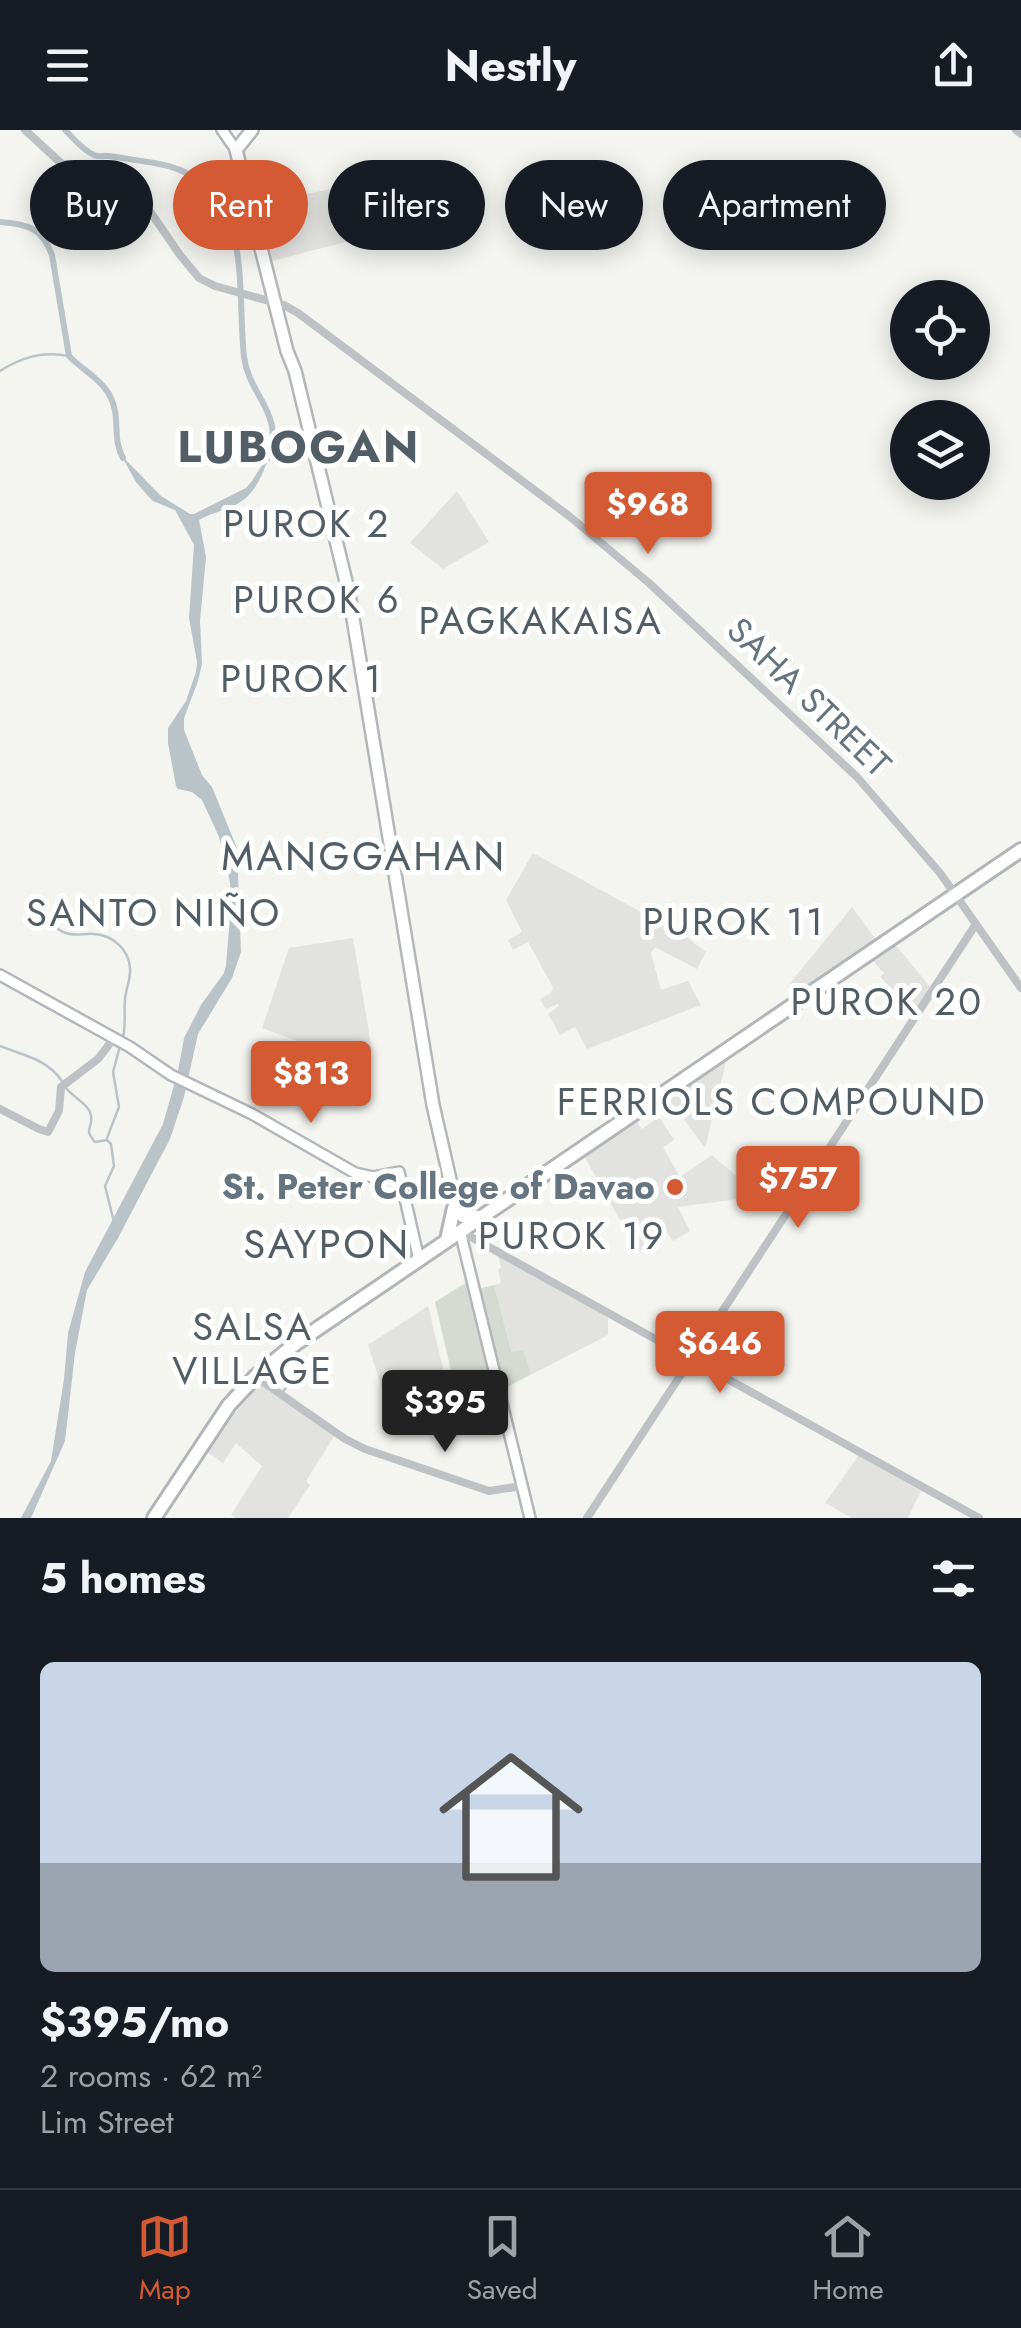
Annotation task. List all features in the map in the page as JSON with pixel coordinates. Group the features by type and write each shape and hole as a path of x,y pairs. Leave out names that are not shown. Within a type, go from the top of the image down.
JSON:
{"highway":[{"path":"154,1518 217,1420 255,1377 295,1344 446,1241 464,1237 481,1217 1021,850"},
{"path":"453,1203 464,1216 481,1217"},
{"path":"446,1241 453,1203"}],"main road":[{"path":"222,130 236,150 287,351 342,595 428,1107 447,1188 464,1237 530,1518"},
{"path":"236,150 252,130"},
{"path":"0,975 196,1089 252,1114 355,1173 373,1177 399,1172 419,1260"}],"street":[{"name":"SAHA STREET","path":"26,130 62,164 116,170 124,175 195,274 208,283 300,315 620,556 857,777 956,895 1021,988"},
{"path":"587,1518 976,924"},
{"path":"0,1109 48,1132 59,1111 58,1091 98,1058 114,1038"},
{"path":"464,1237 979,1518"},
{"path":"255,1377 365,1449 489,1492 522,1486"}],"shaded area":[{"path":"328,189 328,247 272,261 269,250 308,250 308,194"},
{"path":"271,451 261,477 245,498 199,520 206,557 200,621 202,664 184,718 184,730 202,775 212,787 237,848 241,952 232,978 198,1034 170,1139 87,1290 65,1441 31,1518 21,1518 51,1461 68,1333 85,1272 163,1124 184,1038 226,965 230,882 219,837 202,800 176,786 168,743 168,728 186,701 196,672 189,618 194,545 175,510 147,495 121,455 161,496 194,514 246,488"},
{"path":"457,491 489,542 443,569 410,543"},
{"path":"533,853 685,936 706,952 697,969 655,947 651,953 661,990 688,981 701,1005 587,1049 575,1027 560,1035 548,1014 558,1004 546,1009 540,999 551,993 553,987 528,942 513,950 508,940 522,932 506,900"},
{"path":"852,907 877,941 798,993 787,987"},
{"path":"353,938 372,1050 330,1053 262,1028 289,948"},
{"path":"895,944 931,988 915,1012 880,977 884,973 873,961"},
{"path":"727,1058 705,1148 669,1099"},
{"name":"St. Peter College of Davao","path":"659,1117 674,1140 663,1147 680,1177 712,1155 760,1196 678,1207 690,1231 673,1241 667,1233 638,1252 584,1156 636,1121 642,1129"},
{"path":"498,1255 608,1317 608,1335 505,1388 479,1289 501,1283"},
{"path":"467,1282 493,1392 456,1392 435,1302"},
{"path":"494,1285 511,1352 523,1350 531,1374 505,1388 479,1289"},
{"path":"428,1306 449,1393 384,1394 368,1345"},
{"path":"260,1383 335,1435 288,1518 231,1515 262,1466 236,1443 223,1463 207,1452"},
{"path":"859,1455 921,1491 908,1518 852,1518 825,1503"}],"waterway":[{"path":"65,130 95,156 154,163 187,173 210,189 225,211 239,266 247,371 273,430 268,458"},
{"path":"0,222 33,229 48,246 69,356 108,393 123,458"},
{"path":"0,371 33,356 69,356"},
{"path":"40,901 49,919 63,932 108,937 127,955 130,972 123,1038"},
{"path":"0,1046 42,1062 62,1081"},
{"path":"107,1138 119,1107 113,1072 120,1046"},
{"path":"66,1088 90,1112 89,1131 95,1142 107,1140 111,1144 114,1166 105,1186 114,1222"},
{"path":"283,1392 299,1370"}],"place":[{"name":"St. Peter College of Davao","path":"675,1187"}],"district":[{"name":"LUBOGAN","path":"299,446"},
{"name":"PUROK 2","path":"307,524"},
{"name":"PUROK 6","path":"317,600"},
{"name":"PAGKAKAISA","path":"541,621"},
{"name":"PUROK 1","path":"302,679"},
{"name":"MANGGAHAN","path":"364,856"},
{"name":"SANTO NIÑO","path":"154,913"},
{"name":"PUROK 11","path":"734,922"},
{"name":"PUROK 20","path":"887,1002"},
{"name":"FERRIOLS COMPOUND","path":"772,1102"},
{"name":"PUROK 19","path":"572,1236"},
{"name":"SAYPON","path":"327,1244"},
{"name":"SALSA VILLAGE","path":"253,1349"}]}
